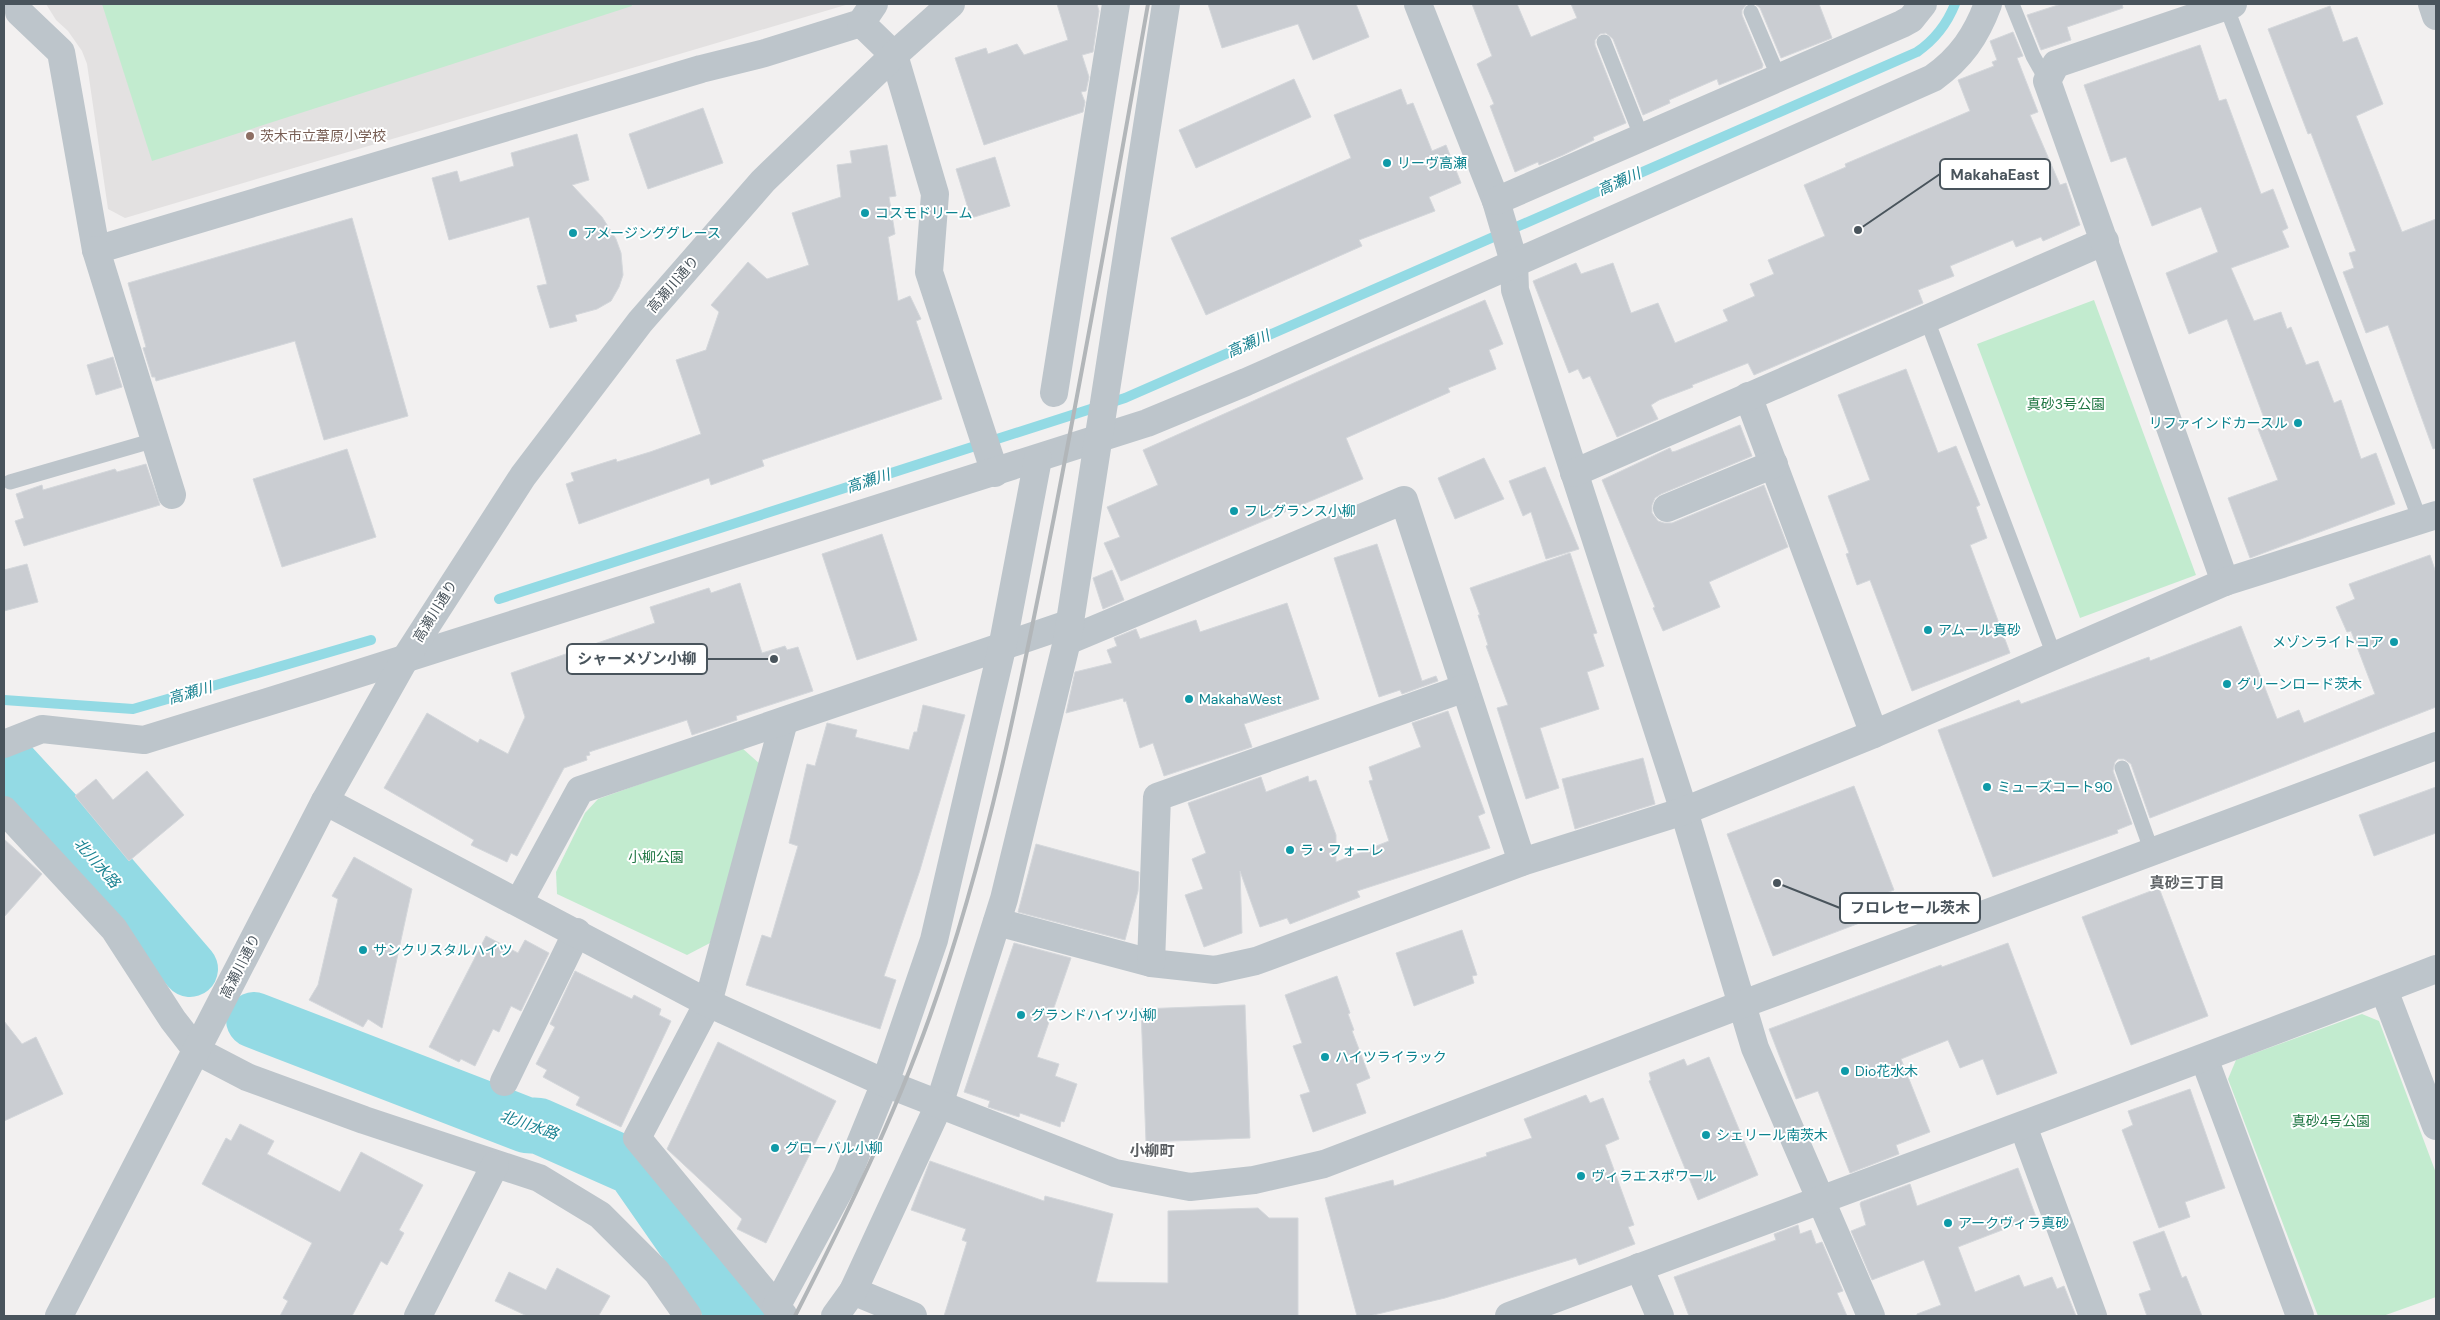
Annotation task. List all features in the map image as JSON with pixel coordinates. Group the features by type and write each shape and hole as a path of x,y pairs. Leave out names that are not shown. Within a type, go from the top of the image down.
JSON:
{"street":[{"path":"18,4 19,12 61,52 96,250 172,496"},
{"name":"高瀬川通り","path":"59,1316 325,801 405,659 522,476 640,322 763,181 894,55 951,4"},
{"path":"1054,393 1116,4"},
{"path":"835,1316 853,1291 939,1105 997,922 1069,632 1098,433 1107,386 1166,4"},
{"path":"1418,4 1497,207 1513,258 1515,290 1684,811 1755,1048 1870,1316"},
{"path":"1497,207 1642,138 1902,24 1911,19 1923,4"},
{"path":"5,742 42,729 144,740 405,659 993,467 1038,459 1098,433 1147,424 1246,382 1513,258 1933,78 1963,52 1978,28 1988,4"},
{"path":"2432,4 2436,16"},
{"path":"2225,582 2047,81 2056,64 2229,5"},
{"path":"96,250 701,68 765,53 867,13 894,55 935,194 929,272 993,467"},
{"path":"1574,473 2105,241"},
{"path":"1748,396 1874,734"},
{"path":"784,721 708,1003 637,1138 780,1312 847,1176 885,1083 934,940 1002,648 1038,459"},
{"path":"1667,508 1774,464"},
{"path":"520,902 580,790 1002,648 1069,632 1404,500 1522,862"},
{"path":"997,922 1151,963 1215,970 1256,961 1522,862 1684,811 1874,734 2225,582 2428,518"},
{"path":"1151,963 1157,797 1465,688"},
{"path":"325,801 577,932 708,1003 885,1083 1116,1173 1190,1187 1254,1180 1324,1164 1743,1004 2436,746"},
{"path":"4,810 114,929 173,1020 197,1051 247,1077 495,1165 539,1178 600,1215 657,1272 688,1316"},
{"path":"504,1082 577,932"},
{"path":"1509,1316 1819,1199 2023,1126 2436,969"},
{"path":"2384,990 2436,1126"},
{"path":"2204,1058 2300,1316"},
{"path":"2023,1126 2093,1316"},
{"path":"418,1316 495,1165"},
{"path":"1639,1267 1660,1316"},
{"path":"853,1291 913,1316"}],"lane":[{"path":"2012,4 2033,56 2047,81"},
{"path":"2229,5 2428,518"},
{"path":"1751,12 1779,78"},
{"path":"1604,42 1642,138"},
{"path":"1927,320 2054,656"},
{"path":"10,482 155,440"},
{"path":"2122,768 2152,852"}],"shaded area":[{"name":"茨木市立葦原小学校","path":"46,4 849,4 125,218 108,209 87,64 82,51 68,31 56,20"}],"green space":[{"path":"102,4 631,4 632,6 152,161"},
{"name":"真砂3号公園","path":"2094,300 2196,575 2080,618 1977,344"},
{"name":"小柳公園","path":"742,748 761,765 710,943 687,955 557,894 556,872 585,813 598,799"},
{"name":"真砂4号公園","path":"2362,1014 2379,1021 2436,1173 2436,1297 2383,1316 2318,1316 2228,1079 2236,1060"}],"building":[{"path":"1057,4 1097,4 1099,11 1093,52 1082,55 1089,77 1086,91 1081,92 1085,102 1083,112 984,145 955,58 986,48 988,54 1017,44 1024,55 1068,40"},
{"path":"1208,4 1356,4 1369,37 1313,60 1298,24 1222,48"},
{"path":"1472,4 1517,4 1531,37 1577,18 1571,4 1747,4 1742,10 1742,15 1763,65 1762,68 1719,85 1717,79 1669,100 1670,103 1643,115 1613,39 1606,33 1600,34 1595,40 1595,45 1626,123 1593,137 1594,140 1563,155 1539,165 1538,162 1515,172 1490,106 1494,104 1477,64 1492,56"},
{"path":"1755,4 1819,4 1832,38 1781,58 1760,8"},
{"path":"2061,4 2122,4 2123,8 2067,27 2071,40 2041,50 2027,15"},
{"path":"2330,6 2343,42 2357,37 2383,104 2356,116 2402,232 2436,219 2436,448 2433,449 2388,325 2366,333 2343,272 2354,268 2349,253 2356,251 2311,133 2308,134 2268,29"},
{"path":"2013,32 2023,56 2017,58 2038,112 2030,115 2060,185 2066,183 2080,225 2043,241 2041,237 2016,247 2013,240 1950,266 1954,276 1918,290 1923,303 1754,375 1748,363 1692,385 1693,387 1651,405 1658,419 1617,437 1590,376 1583,379 1578,369 1569,373 1533,281 1576,263 1581,274 1613,263 1631,313 1658,303 1675,343 1728,321 1723,310 1755,296 1750,284 1774,274 1768,260 1825,236 1804,185 1846,167 1845,164 1970,111 1958,80 1994,66 1992,62 1997,60 1990,41"},
{"path":"2200,45 2219,101 2226,99 2261,194 2273,189 2288,228 2282,231 2289,247 2231,268 2254,321 2281,312 2287,329 2291,327 2306,365 2318,361 2334,403 2341,400 2361,459 2376,453 2395,504 2250,558 2228,498 2278,480 2258,429 2267,426 2227,319 2189,334 2166,273 2218,252 2201,207 2152,226 2126,157 2111,162 2084,85"},
{"path":"1294,79 1311,117 1196,168 1179,130"},
{"path":"1401,89 1407,105 1413,103 1432,151 1446,145 1461,183 1429,197 1435,211 1359,240 1362,246 1206,315 1171,238 1351,158 1334,115"},
{"path":"703,108 723,163 648,189 629,134"},
{"name":"アメージンググレース","path":"577,134 589,180 572,185 602,217 616,239 621,253 623,275 611,301 597,309 575,315 577,321 550,328 537,286 547,284 529,217 449,240 432,178 457,171 460,182 514,166 511,153"},
{"path":"887,145 896,196 889,197 895,234 888,237 898,301 910,296 921,319 916,321 942,399 762,460 764,466 711,485 709,478 579,524 566,484 574,481 571,473 616,459 617,462 701,434 676,360 706,350 719,312 711,305 748,262 767,279 809,265 792,213 841,197 837,165 852,163 850,151"},
{"path":"995,157 1010,206 971,218 956,169"},
{"path":"352,218 408,416 324,440 295,341 156,381 155,377 152,377 143,348 146,347 128,283"},
{"path":"1485,300 1503,344 1489,350 1496,369 1448,388 1450,392 1346,438 1363,479 1121,581 1104,543 1120,537 1107,507 1158,485 1143,450"},
{"path":"113,357 122,387 96,395 87,365"},
{"path":"1906,369 1938,453 1956,446 1980,505 1976,507 1987,538 1970,545 2010,653 1912,691 1870,580 1857,585 1846,554 1849,553 1828,496 1870,480 1838,395"},
{"path":"1740,425 1752,456 1661,494 1655,498 1652,505 1652,513 1658,521 1672,523 1764,485 1788,547 1709,582 1720,607 1663,631 1653,608 1655,607 1602,480 1670,448 1672,452 1676,451"},
{"path":"347,449 376,537 282,567 253,479"},
{"path":"1484,458 1504,499 1455,519 1438,478"},
{"path":"146,464 160,505 24,546 15,521 24,518 16,494 42,485 43,490 115,469 117,472"},
{"path":"1545,467 1579,549 1546,559 1531,512 1523,516 1509,481"},
{"path":"882,534 917,640 857,660 822,554"},
{"path":"1377,544 1422,681 1436,676 1438,681 1402,694 1400,690 1379,697 1334,558"},
{"path":"1570,553 1597,633 1593,634 1604,666 1587,672 1599,709 1540,728 1559,788 1526,799 1497,708 1508,705 1486,646 1488,645 1478,615 1480,615 1470,588"},
{"path":"2430,555 2436,573 2436,707 2150,818 2131,764 2124,759 2118,759 2115,762 2113,771 2132,824 2117,830 2118,833 1993,877 1938,730 2019,700 2021,704 2149,657 2150,661 2241,626 2277,719 2299,710 2304,723 2375,694 2351,631 2347,632 2336,607 2355,599 2349,584"},
{"path":"27,564 38,602 4,611 4,570"},
{"path":"1112,570 1124,600 1103,609 1093,578"},
{"path":"740,583 762,653 785,646 787,650 798,647 813,691 736,716 737,720 692,735 687,720 589,752 590,755 586,756 587,760 564,768 517,856 511,853 507,862 471,845 474,840 384,788 427,713 478,743 480,739 508,754 525,717 511,673 655,623 650,607 709,588 711,593"},
{"path":"1287,603 1319,699 1244,724 1252,747 1164,776 1153,743 1140,748 1126,701 1124,702 1123,698 1066,713 1075,672 1112,663 1107,650 1117,646 1114,638 1136,629 1140,639 1196,620 1200,632"},
{"path":"923,705 965,715 920,870 884,976 896,980 880,1029 746,985 762,935 771,938 798,846 789,843 807,764 815,766 827,723 857,730 855,737 909,750 914,732 917,732"},
{"path":"1448,711 1485,813 1478,816 1490,848 1357,891 1360,897 1290,924 1287,918 1260,927 1240,871 1242,933 1204,947 1185,895 1203,889 1192,859 1206,853 1188,803 1261,777 1266,792 1308,776 1309,782 1316,780 1336,835 1336,862 1389,841 1369,781 1373,780 1369,767 1421,747 1412,723"},
{"path":"1643,758 1655,804 1575,829 1562,779"},
{"path":"147,771 184,815 129,861 75,796 96,779 113,800"},
{"path":"1854,786 1894,890 1863,902 1870,919 1773,956 1727,834"},
{"path":"2436,787 2436,833 2374,856 2359,815"},
{"path":"4,839 42,874 4,917"},
{"path":"1036,844 1139,872 1138,891 1125,940 1018,912"},
{"name":"サンクリスタルハイツ","path":"354,857 412,889 382,1028 368,1019 363,1027 309,1000 318,985 338,899 332,896"},
{"path":"2159,888 2208,1016 2131,1045 2082,917"},
{"path":"1462,930 1477,975 1472,976 1474,983 1414,1006 1396,953"},
{"path":"486,936 518,953 525,940 549,953 521,1011 511,1006 499,1032 493,1029 475,1066 461,1059 459,1062 429,1047"},
{"name":"グランドハイツ小柳","path":"1014,943 1071,958 1037,1057 1059,1064 1055,1076 1077,1084 1064,1122 1061,1121 1060,1127 1020,1113 1019,1117 988,1107 990,1101 964,1092"},
{"name":"Dio花水木","path":"2008,943 2057,1073 1997,1095 1983,1059 1960,1068 1948,1040 1901,1059 1930,1132 1896,1145 1899,1154 1850,1173 1818,1091 1796,1099 1769,1029 1941,965 1942,967"},
{"path":"575,971 632,999 634,995 661,1009 659,1015 671,1021 621,1127 576,1105 580,1097 543,1077 547,1070 536,1064 555,1027 550,1024"},
{"name":"ハイツライラック","path":"1337,976 1350,1013 1348,1014 1354,1030 1352,1031 1370,1078 1356,1084 1366,1113 1313,1132 1300,1095 1310,1092 1293,1046 1302,1043 1285,995"},
{"path":"1245,1005 1250,1138 1146,1142 1141,1009"},
{"path":"4,1021 22,1044 36,1037 63,1094 4,1121"},
{"path":"718,1042 836,1101 766,1243 737,1229 742,1219 667,1149"},
{"name":"シェリール南茨木","path":"1709,1057 1758,1175 1698,1200 1649,1081 1651,1080 1649,1073 1684,1059 1687,1066"},
{"path":"2190,1089 2225,1188 2185,1202 2190,1217 2159,1228 2122,1130 2133,1125 2128,1111"},
{"path":"1586,1095 1590,1103 1603,1098 1619,1139 1605,1145 1634,1225 1628,1227 1635,1244 1579,1265 1576,1258 1445,1298 1369,1316 1357,1316 1325,1198 1393,1180 1394,1186 1487,1156 1486,1153 1532,1138 1524,1119"},
{"path":"240,1124 274,1141 267,1154 340,1192 361,1152 423,1185 399,1230 404,1233 387,1265 381,1261 352,1316 280,1316 288,1301 283,1298 312,1243 202,1184 226,1138 231,1141"},
{"path":"930,1161 1044,1201 1045,1196 1113,1214 1096,1282 1168,1283 1168,1211 1258,1208 1269,1218 1298,1218 1298,1316 944,1316 967,1242 962,1240 966,1229 911,1210"},
{"path":"2018,1168 2036,1217 1958,1247 1975,1292 2019,1275 2024,1287 2052,1277 2057,1289 2064,1286 2076,1316 1917,1316 1917,1314 1941,1305 1924,1260 1872,1280 1851,1231 1866,1225 1861,1202 1910,1184 1917,1206"},
{"path":"1798,1225 1800,1234 1811,1230 1816,1244 1822,1242 1843,1291 1837,1293 1847,1316 1689,1316 1674,1277 1776,1240 1774,1234"},
{"path":"2164,1231 2182,1278 2186,1276 2202,1316 2147,1316 2139,1294 2151,1290 2133,1242"},
{"path":"557,1268 610,1296 599,1315 601,1316 527,1316 495,1301 509,1272 546,1290"}],"waterway":[{"name":"高瀬川","path":"499,599 1125,398 1917,52 1940,31 1955,4"},
{"name":"高瀬川","path":"4,700 133,709 371,640"},
{"name":"北川水路","path":"4,758 74,834 190,969"},
{"name":"北川水路","path":"254,1020 526,1125 539,1126 634,1168 737,1316"}],"railway":[{"path":"795,1316 867,1168 916,1055 951,955 986,831 1016,706 1054,517 1148,4"}],"place":[{"name":"茨木市立葦原小学校","path":"250,136"},
{"name":"リーヴ高瀬","path":"1387,163"},
{"name":"コスモドリーム","path":"865,213"},
{"name":"MakahaEast","path":"1858,230"},
{"name":"アメージンググレース","path":"573,233"},
{"name":"リファインドカースル","path":"2298,423"},
{"name":"フレグランス小柳","path":"1234,511"},
{"name":"アムール真砂","path":"1928,630"},
{"name":"メゾンライトコア","path":"2394,642"},
{"name":"シャーメゾン小柳","path":"774,659"},
{"name":"グリーンロード茨木","path":"2227,684"},
{"name":"MakahaWest","path":"1189,699"},
{"name":"ミューズコート90","path":"1987,787"},
{"name":"ラ・フォーレ","path":"1290,850"},
{"name":"フロレセール茨木","path":"1777,883"},
{"name":"サンクリスタルハイツ","path":"363,950"},
{"name":"グランドハイツ小柳","path":"1021,1015"},
{"name":"ハイツライラック","path":"1325,1057"},
{"name":"Dio花水木","path":"1845,1071"},
{"name":"シェリール南茨木","path":"1706,1135"},
{"name":"グローバル小柳","path":"775,1148"},
{"name":"ヴィラエスポワール","path":"1581,1176"},
{"name":"アークヴィラ真砂","path":"1948,1223"}],"district":[{"name":"真砂三丁目","path":"2187,883"},
{"name":"小柳町","path":"1152,1151"}]}
